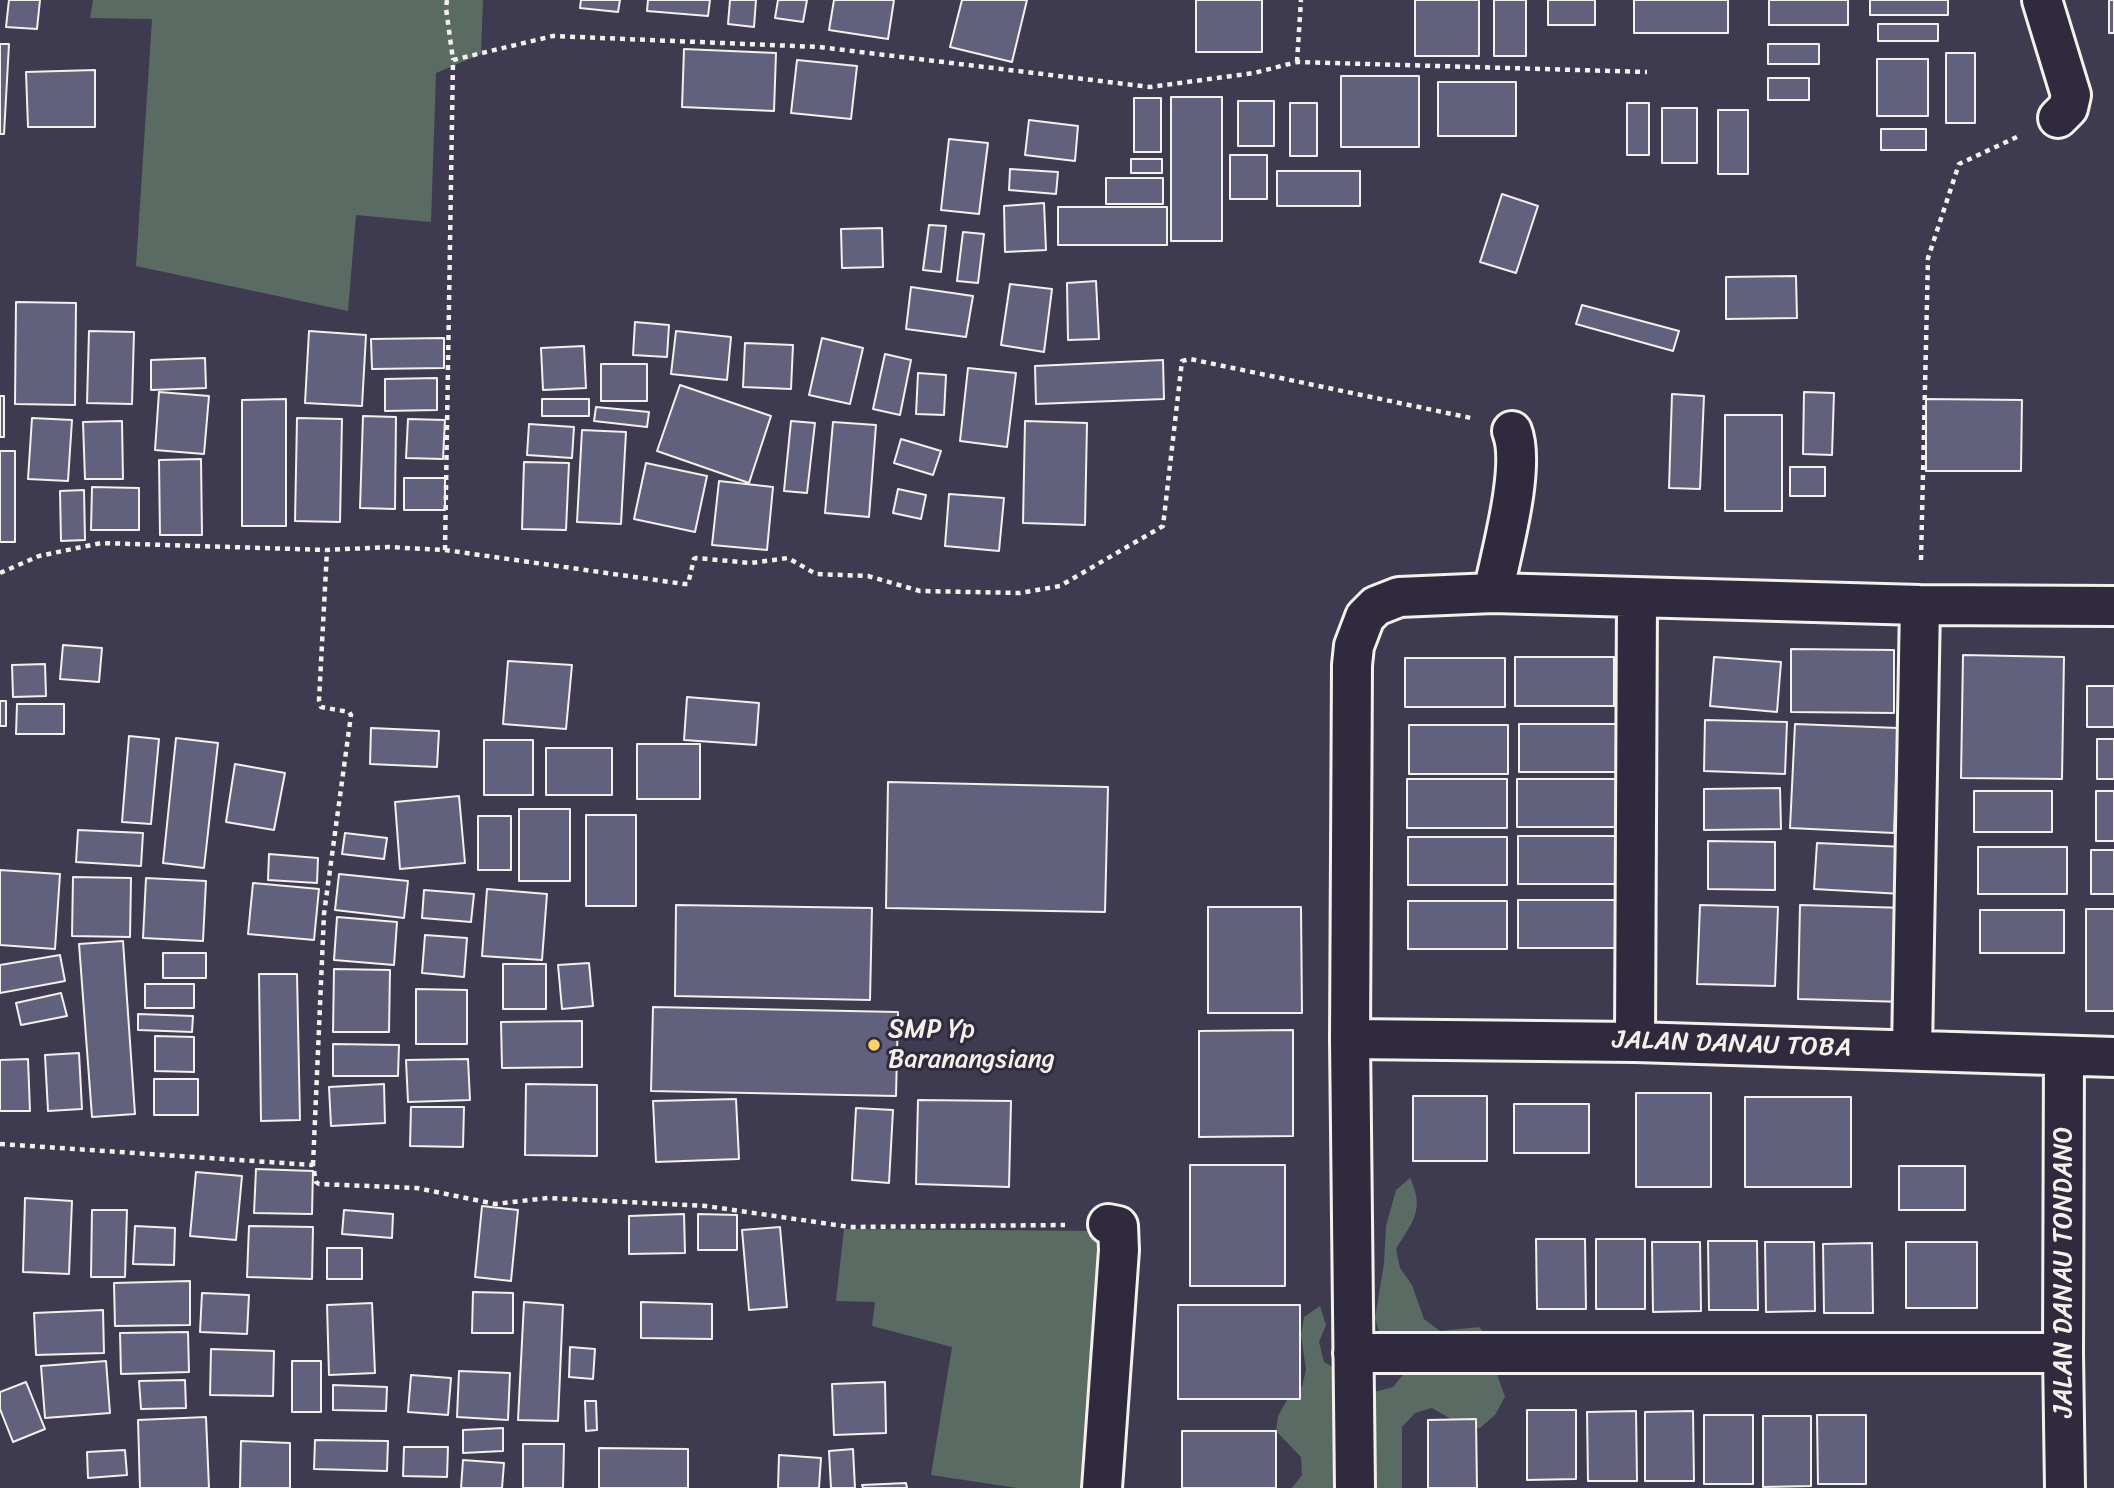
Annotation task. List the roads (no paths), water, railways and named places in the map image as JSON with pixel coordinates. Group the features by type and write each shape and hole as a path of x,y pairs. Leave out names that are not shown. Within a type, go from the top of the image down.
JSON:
{"street":[{"path":"2042,0 2071,96 2068,108 2058,118"},
{"path":"1493,593 1516,475 1518,456 1512,431"},
{"path":"1355,1488 1350,1039 1352,665 1356,639 1365,617 1376,606 1399,597 1493,593 1920,605 2114,606"},
{"path":"1635,1042 1637,598"},
{"path":"1912,1050 1920,605"},
{"name":"JALAN DANAU TOBA","path":"1350,1039 1635,1042 2114,1057"},
{"name":"JALAN DANAU TONDANO","path":"2064,1056 2065,1488"},
{"path":"1102,1488 1119,1250 1118,1226 1108,1224"},
{"path":"1353,1353 2063,1353"}],"place":[{"name":"SMP Yp Baranangsiang","path":"874,1045"}]}
